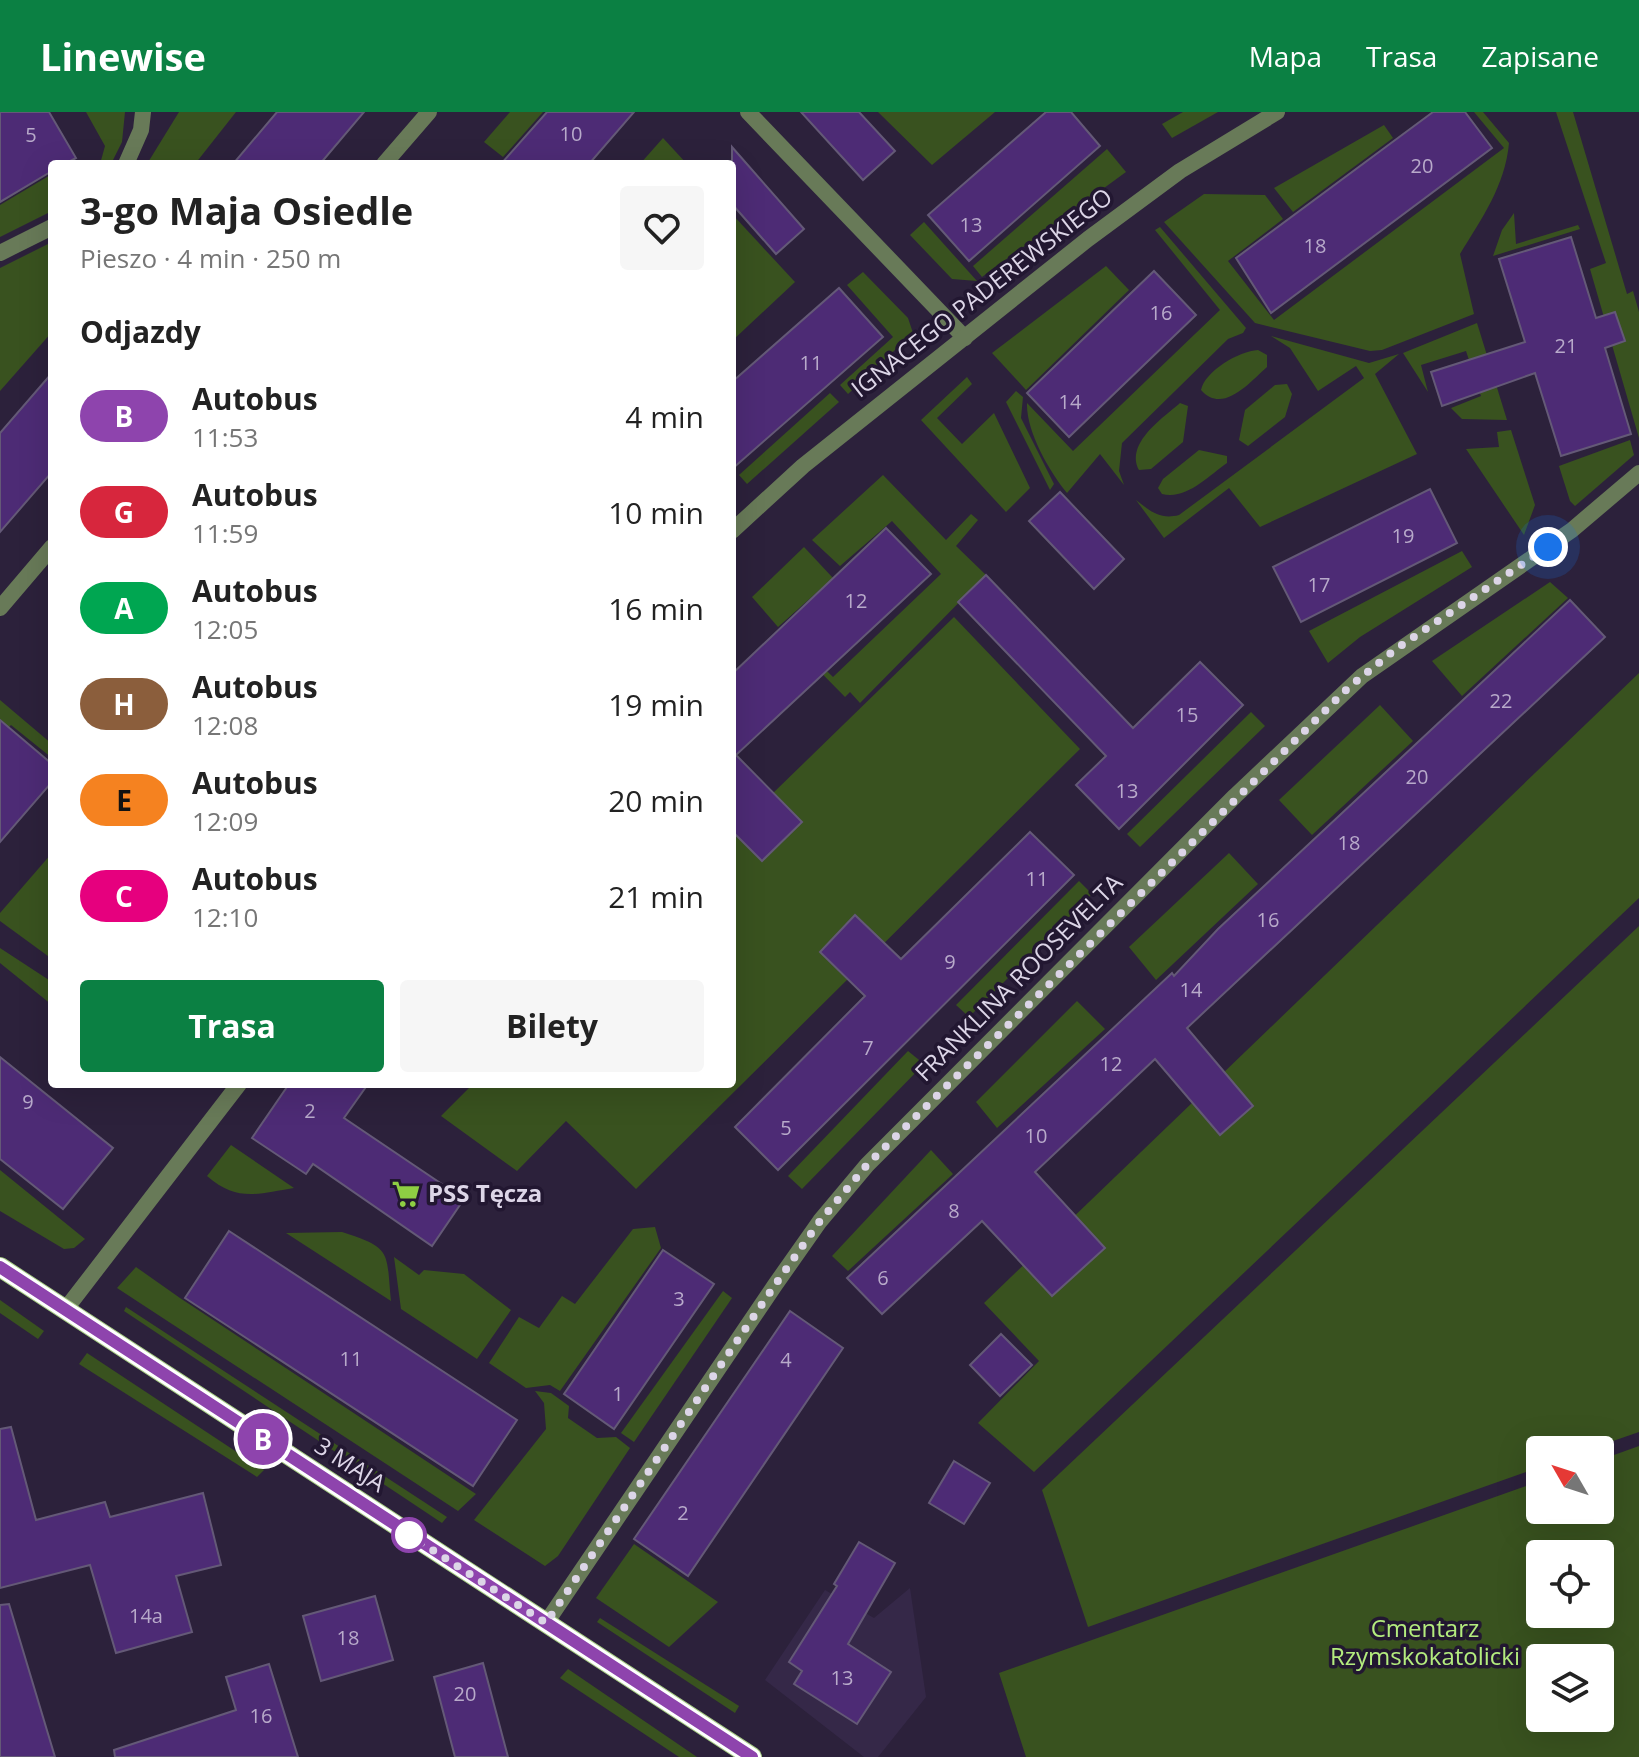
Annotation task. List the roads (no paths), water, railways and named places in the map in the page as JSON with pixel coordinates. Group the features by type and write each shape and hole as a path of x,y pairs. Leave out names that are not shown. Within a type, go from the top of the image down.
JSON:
{"main road":[{"name":"3 MAJA","path":"0,1267 752,1757"}],"street":[{"path":"128,160 141,130 143,112"},
{"path":"387,160 429,112"},
{"path":"748,112 965,338"},
{"name":"IGNACEGO PADEREWSKIEGO","path":"736,527 803,466 1159,185 1277,112"},
{"path":"0,253 48,229"},
{"name":"FRANKLINA ROOSEVELTA","path":"546,1623 775,1285 820,1221 867,1165 1257,774 1352,684 1396,649 1572,530 1639,473"},
{"path":"0,608 48,552"},
{"path":"65,1310 236,1088"}],"place":[{"name":"PSS Tęcza","path":"406,1194"}],"park label":[{"name":"Cmentarz Rzymskokatolicki","path":"1425,1643"}]}
